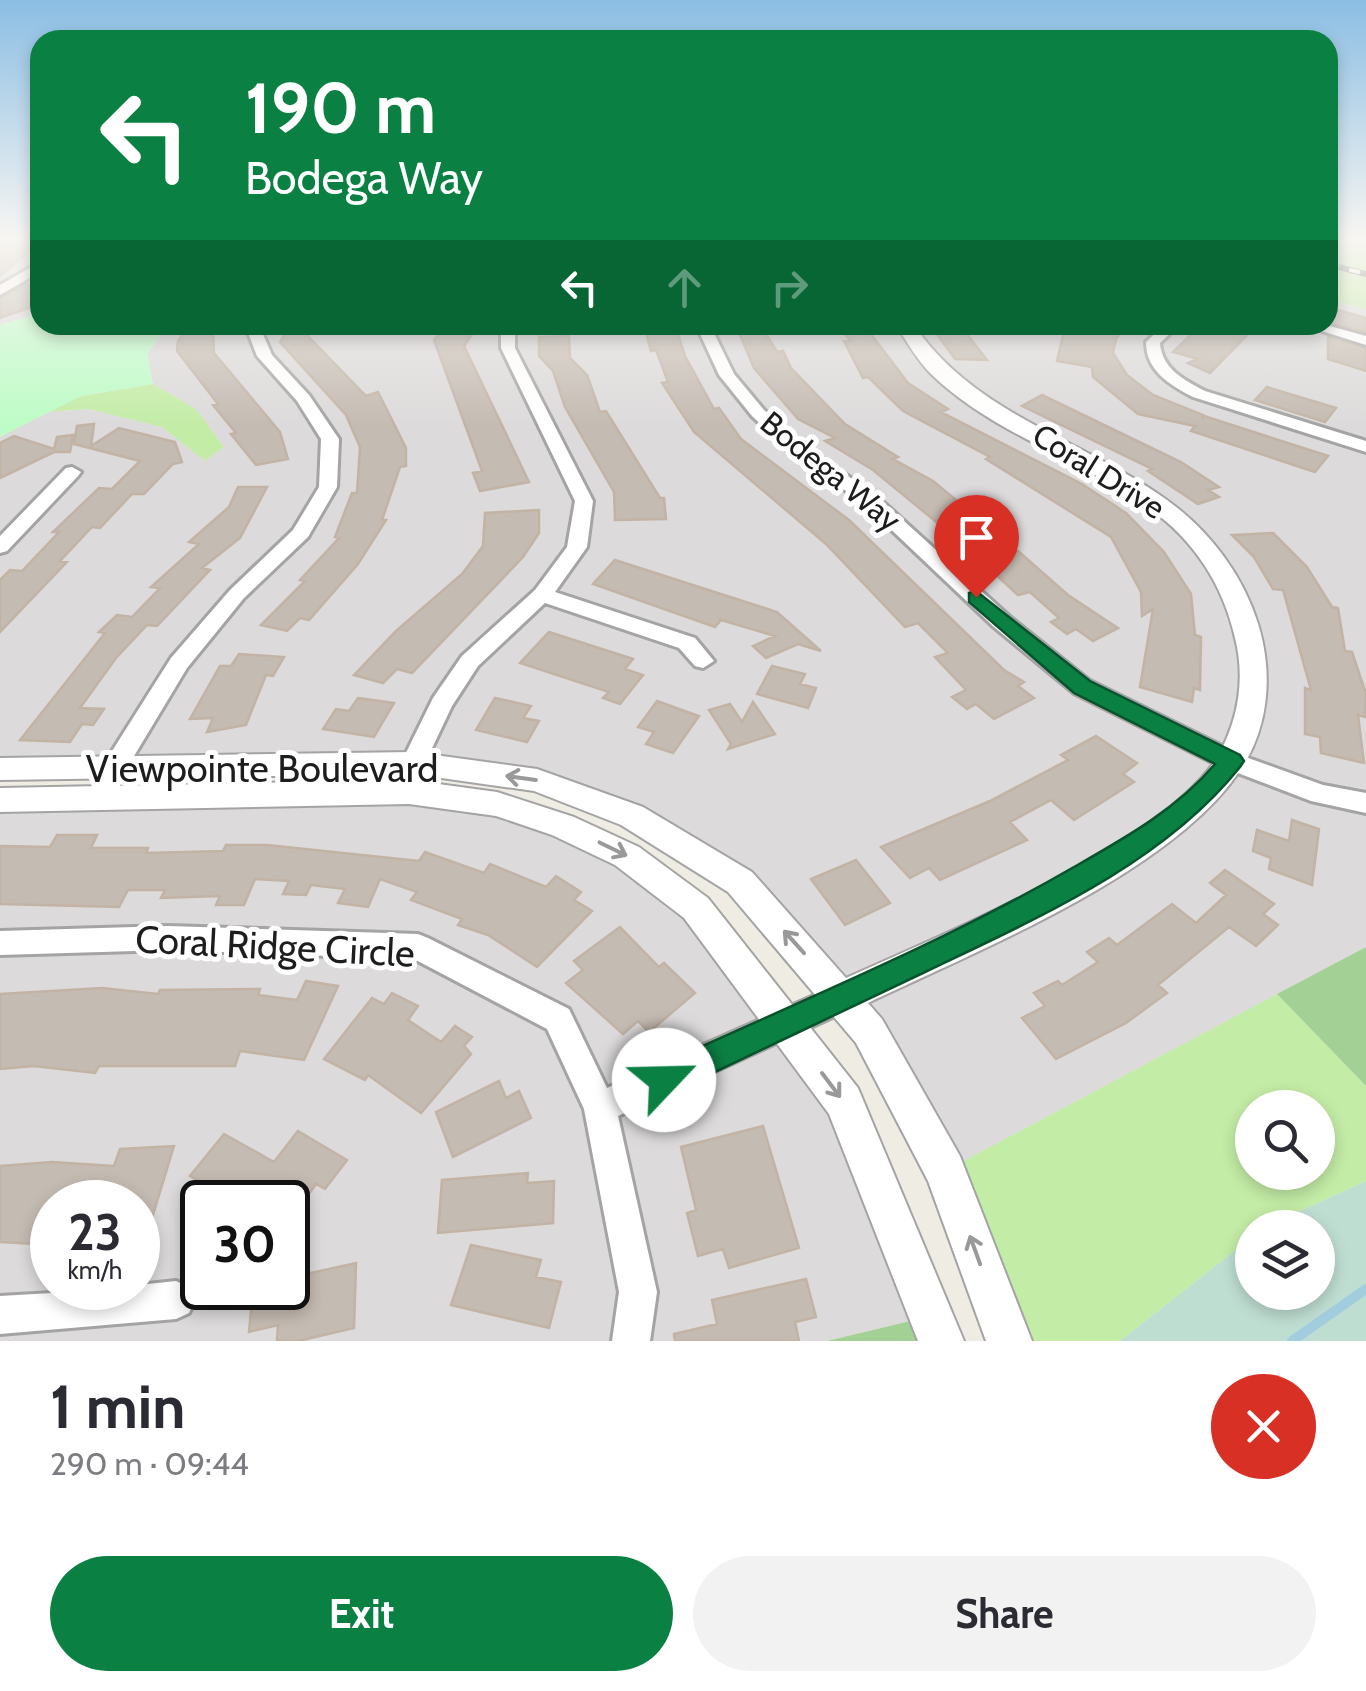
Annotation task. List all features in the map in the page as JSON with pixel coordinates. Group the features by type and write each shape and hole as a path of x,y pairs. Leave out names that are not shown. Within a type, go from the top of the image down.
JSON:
{"street":[{"path":"1338,333 1366,341"},
{"path":"102,798 116,765 178,663 237,594 301,533 328,487 330,439 266,356 257,335"},
{"path":"411,778 441,704 470,661 542,595 576,548 584,501 508,348 508,335"},
{"name":"Bodega Way","path":"708,335 727,375 758,413 800,451 867,497 1002,622 1082,687 1232,761 1320,794 1366,803"},
{"name":"Coral Drive","path":"600,1108 1017,914 1144,840 1203,796 1232,761 1257,672 1242,608 1210,552 1163,508 1101,466 973,396 939,372 912,335"},
{"path":"1161,335 1153,342 1152,353 1159,366 1178,382 1216,400 1366,447"},
{"path":"0,546 72,472"},
{"path":"542,595 688,643 703,661"},
{"name":"Viewpointe Boulevard","path":"0,769 116,765 537,780 632,816 740,882 869,1031 945,1171 1009,1341"},
{"name":"Viewpointe Boulevard","path":"0,800 102,798 411,778 563,826 627,856 696,908 844,1102 941,1341"},
{"name":"Coral Ridge Circle","path":"0,943 168,938 418,947 558,1019 600,1108 638,1292 631,1341"},
{"path":"0,1315 176,1300"}],"shaded area":[{"path":"0,302 30,302 30,316 0,325"},
{"path":"1338,302 1366,309 1366,947 945,1171 869,1031 740,883 537,780 413,763 0,769 0,437 43,412 89,409 162,427 205,461 224,447 196,409 153,384 147,354 161,335 1338,335"},
{"path":"409,792 563,826 696,908 844,1102 931,1316 827,1341 0,1341 0,800"}],"green space":[{"path":"1338,302 1338,302 1366,302 1366,309"},
{"path":"30,316 30,335 161,335 147,354 153,384 81,396 0,437 0,325"},
{"path":"153,384 196,409 224,447 205,461 162,427 89,409 43,412 81,396"},
{"path":"1366,947 1366,1086 1277,994"},
{"path":"1277,994 1366,1086 1366,1181 1302,1210 1235,1210 1235,1250 1120,1341 1009,1341 945,1171"},
{"path":"1366,1181 1366,1341 1120,1341 1235,1250 1235,1310 1335,1310 1335,1210 1302,1210"},
{"path":"931,1316 941,1341 827,1341"}],"building":[{"path":"0,302 30,302 30,308 0,318"},
{"path":"1338,310 1366,318 1366,332 1338,325"},
{"path":"182,335 213,335 214,353 280,432 288,459 256,465 213,405 218,404 177,351"},
{"path":"284,335 307,335 366,396 378,392 406,448 406,466 400,467 382,520 386,520 358,564 309,620 300,618 287,631 261,625 305,581 300,580 339,538 335,537 352,493 357,493 360,447 346,415 280,342"},
{"path":"438,335 472,335 464,346 529,482 480,491 473,473 482,471 434,340"},
{"path":"647,335 678,335 685,356 714,409 719,408 741,439 849,520 1004,670 1024,682 1018,686 1034,698 994,719 976,704 967,709 952,697 966,690 935,657 948,653 918,623 905,627 826,544 694,432 662,383 668,382 656,350 651,351"},
{"path":"740,335 767,335 777,352 783,351 791,368 845,424 898,457 893,459 933,481 1000,536 968,548 873,470 825,441 835,438 798,419 754,368"},
{"path":"846,335 872,335 908,383 948,409 941,412 1082,484 1126,513 1164,552 1191,594 1195,635 1201,637 1200,690 1194,688 1192,702 1140,687 1153,609 1142,616 1141,592 1111,537 986,459 990,457 903,411 868,377 863,378 844,341 851,341"},
{"path":"938,335 967,335 987,360 955,359"},
{"path":"1063,335 1119,335 1113,353 1127,375 1153,395 1203,415 1202,419 1204,416 1328,456 1315,472 1191,431 1195,426 1138,414 1093,377 1092,367 1057,361"},
{"path":"1191,335 1247,335 1210,373 1188,363 1198,359 1173,352"},
{"path":"569,336 570,358 587,375 600,412 606,411 660,498 664,498 666,519 615,520 614,492 565,407 553,371 539,356 539,337"},
{"path":"1328,337 1366,348 1366,371 1328,359"},
{"path":"1267,387 1336,408 1325,422 1255,400"},
{"path":"1042,395 1181,462 1219,487 1208,490 1219,497 1198,504 1148,471 1152,469 1022,406"},
{"path":"94,424 91,446 119,428 175,442 182,462 173,464 144,494 132,494 100,528 92,527 60,561 67,562 0,632 0,580 10,570 22,571 59,532 53,532 99,488 112,489 140,461 74,444 77,426"},
{"path":"73,435 70,452 54,452 0,478 0,443 14,436 54,449 57,437"},
{"path":"238,487 267,487 240,538 202,568 210,570 157,626 147,625 116,658 80,708 104,709 93,725 82,724 70,742 20,740 105,633 99,632 117,615 132,617 160,588 151,587 199,544 189,542 229,507"},
{"path":"539,510 539,533 523,557 412,673 397,669 383,683 354,675 396,631 462,574 483,546 485,513"},
{"path":"1273,533 1307,567 1332,607 1338,608 1345,651 1352,652 1366,694 1365,717 1358,715 1364,763 1321,753 1320,737 1305,734 1305,688 1311,690 1283,590 1273,589 1254,557 1232,535"},
{"path":"1018,551 1068,595 1118,628 1093,641 1076,629 1067,634 1051,622 1059,618 1030,592 1018,595 977,557"},
{"path":"615,560 777,612 821,651 798,644 766,658 753,646 775,636 721,620 715,627 593,584"},
{"path":"549,632 633,659 625,669 643,675 620,704 603,698 609,692 520,663"},
{"path":"239,654 284,657 273,676 266,675 246,725 207,732 213,718 190,719 220,666 231,666"},
{"path":"772,666 805,674 800,684 816,688 808,708 757,694"},
{"path":"358,698 394,703 374,737 323,729 336,709 349,711"},
{"path":"495,698 531,706 523,718 539,721 527,742 476,730"},
{"path":"657,701 699,716 673,753 646,744 654,732 638,727"},
{"path":"753,702 775,734 728,749 731,744 709,710 730,704 742,722"},
{"path":"1096,736 1137,763 1123,774 1134,782 1074,820 1051,800 1010,822 1027,840 940,880 929,868 910,878 881,847 990,801 1068,760 1061,755"},
{"path":"1292,820 1319,829 1312,885 1269,869 1271,858 1253,851 1257,830 1289,841"},
{"path":"57,835 97,835 91,848 148,848 146,853 223,851 226,845 267,845 419,861 425,852 484,873 490,864 546,887 556,876 581,892 574,900 592,911 537,967 488,935 458,925 462,919 411,900 417,892 380,879 368,907 338,903 345,889 311,885 306,895 283,894 289,881 255,879 244,905 216,905 220,896 161,898 165,890 128,890 119,907 0,904 0,846 50,847"},
{"path":"856,860 890,903 845,925 811,879"},
{"path":"1225,870 1274,904 1263,914 1278,925 1256,946 1229,927 1158,985 1167,993 1126,1023 1056,1059 1022,1018 1045,1006 1034,993 1058,981 1062,985 1098,962 1087,952 1109,938 1117,945 1172,904 1196,923 1226,895 1210,883"},
{"path":"620,927 659,967 664,963 695,993 649,1032 638,1021 623,1034 566,983 583,970 574,961"},
{"path":"306,981 338,986 304,1060 240,1051 235,1066 99,1066 95,1073 34,1066 0,1069 0,994 102,988 158,994 160,990 260,989 258,995 297,1000"},
{"path":"392,993 418,1006 408,1020 441,1042 455,1026 472,1037 464,1046 471,1054 421,1113 368,1075 365,1080 324,1059 372,998 384,1004"},
{"path":"499,1081 506,1098 519,1091 531,1118 453,1157 436,1112"},
{"path":"763,1126 799,1248 729,1268 723,1249 698,1256 687,1213 696,1210 681,1147"},
{"path":"298,1131 347,1160 325,1189 316,1184 310,1192 310,1180 197,1180 190,1176 224,1134 274,1162"},
{"path":"174,1146 160,1192 160,1180 30,1180 30,1244 0,1242 0,1166 52,1162 114,1166 120,1149"},
{"path":"528,1173 527,1183 554,1181 553,1223 438,1233 442,1180"},
{"path":"471,1245 541,1260 536,1277 561,1282 549,1328 451,1305"},
{"path":"356,1263 354,1328 298,1341 277,1341 278,1325 249,1332 251,1310 310,1310 310,1273"},
{"path":"806,1279 816,1317 795,1322 799,1341 675,1341 674,1334 717,1324 712,1300"}],"waterway":[{"path":"1292,1341 1366,1289"}],"route":[{"path":"664,1080 1017,914 1144,840 1203,796 1232,761 1082,687 976,597"}]}
